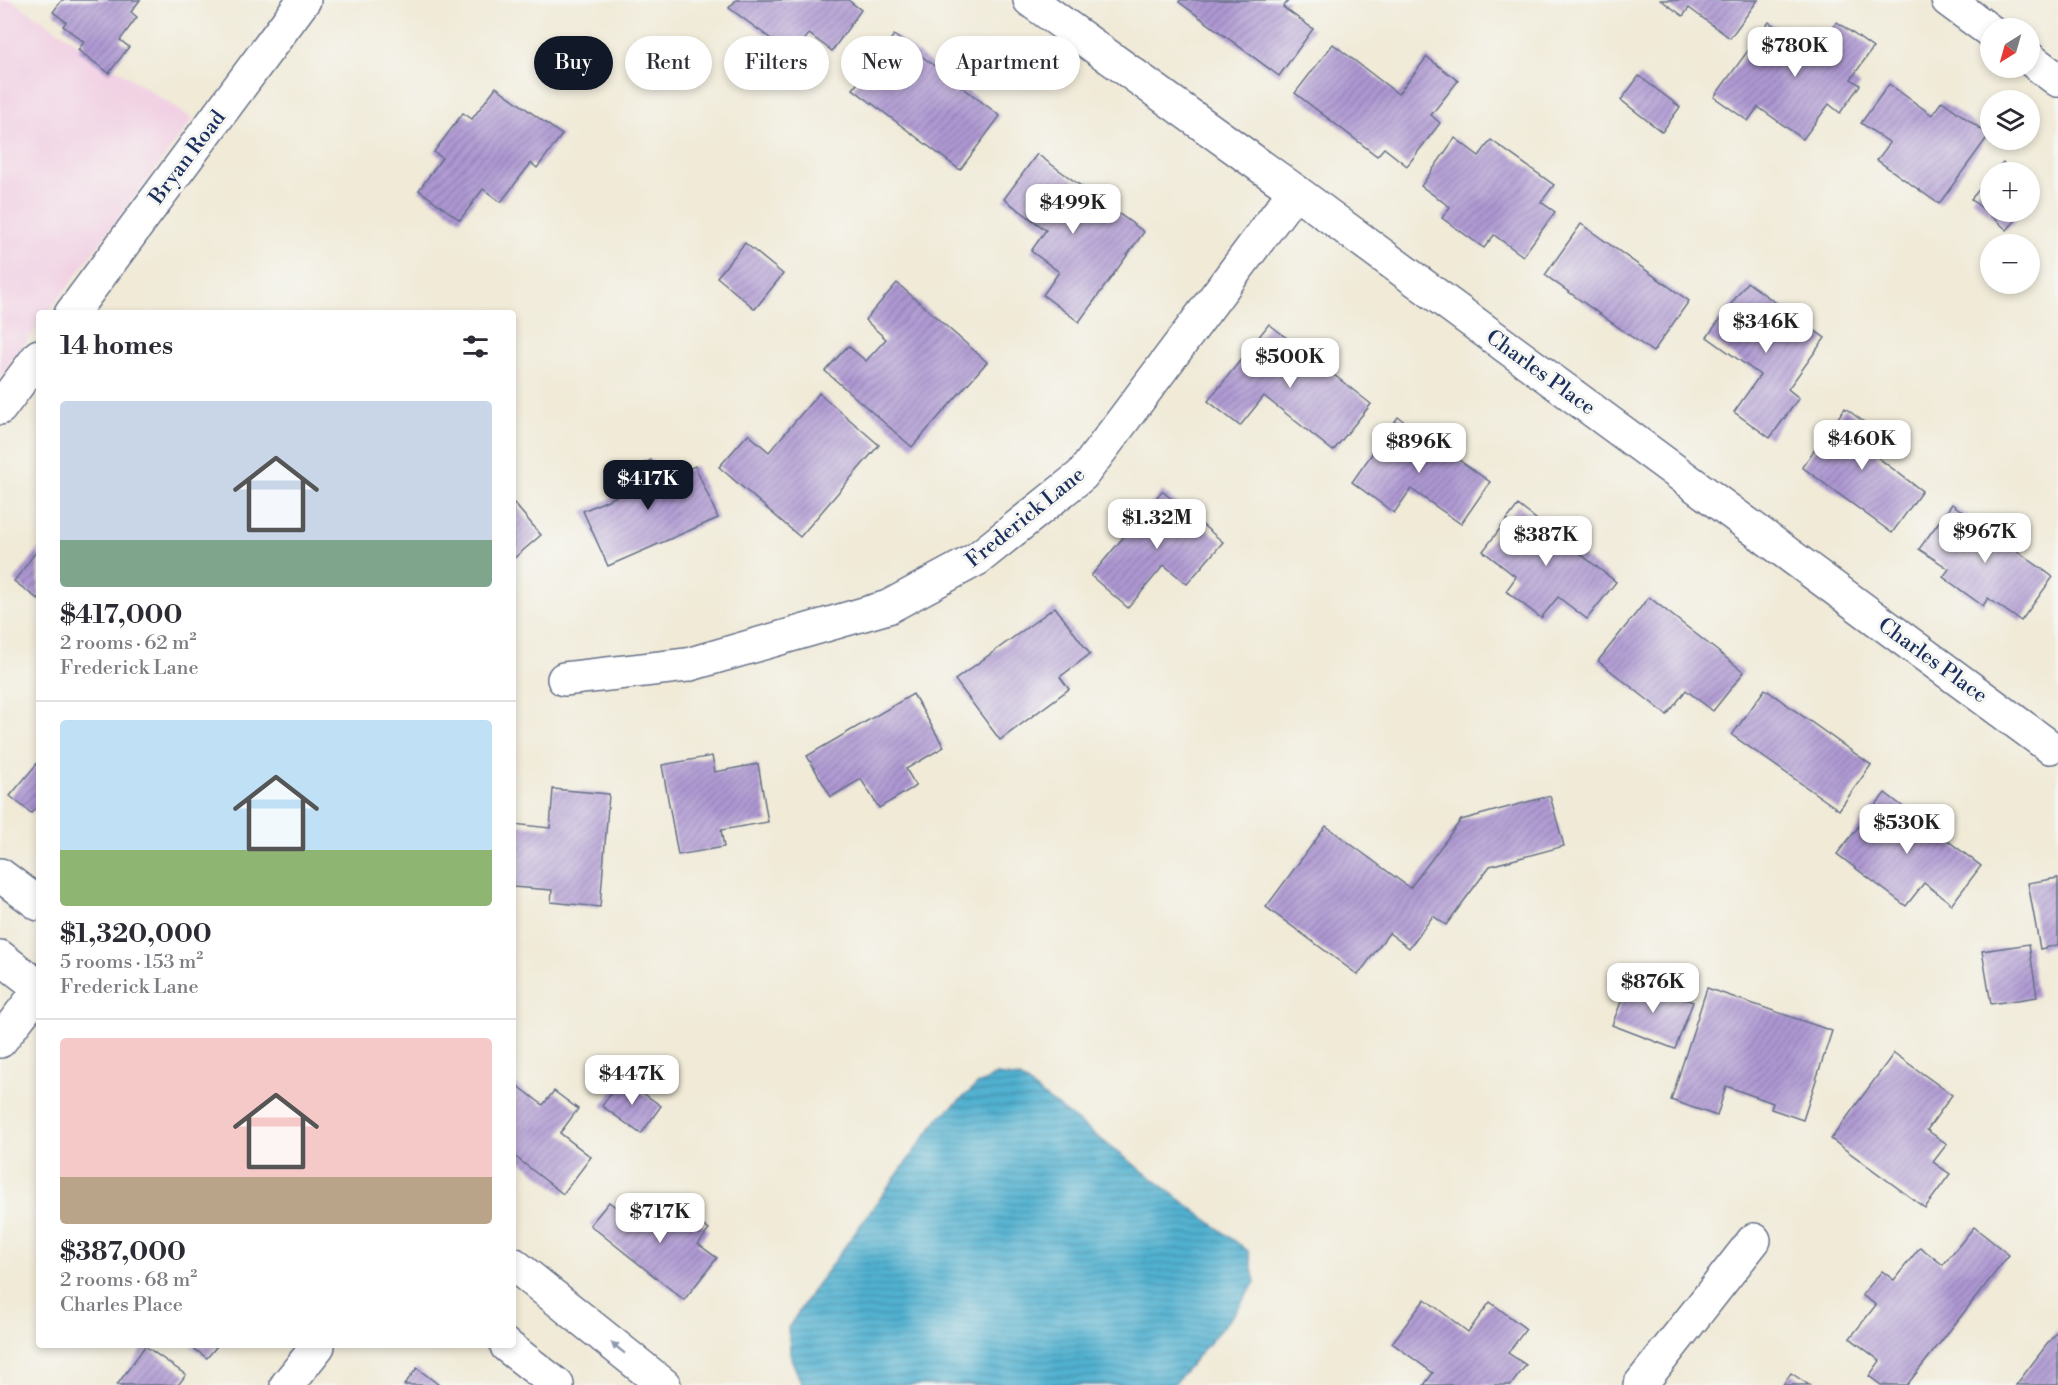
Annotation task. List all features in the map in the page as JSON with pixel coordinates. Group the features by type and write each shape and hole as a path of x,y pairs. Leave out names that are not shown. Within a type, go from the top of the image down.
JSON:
{"street":[{"name":"Bryan Road","path":"74,310 304,0"},
{"name":"Charles Place","path":"1030,0 1295,191 2050,747"},
{"path":"1948,0 1980,24"},
{"path":"2040,66 2058,80"},
{"name":"Frederick Lane","path":"564,679 687,665 888,607 977,559 1082,475 1295,191"},
{"path":"0,408 36,360"},
{"path":"0,875 36,902"},
{"path":"0,957 36,987"},
{"path":"0,1041 36,993"},
{"path":"1640,1385 1754,1240"},
{"path":"516,1266 664,1385"},
{"path":"287,1385 316,1348"},
{"path":"510,1348 557,1385"}],"shaded area":[{"path":"0,0 11,0 193,119 50,310 36,310 36,329 0,378"}],"water":[{"path":"996,1075 1020,1078 1248,1251 1255,1282 1236,1311 1173,1385 802,1385 791,1358 788,1328 813,1290 938,1119 977,1085"}],"building":[{"path":"62,0 140,0 131,12 137,17 120,40 129,47 109,73 78,50 84,42 63,26 66,22 53,12"},
{"path":"736,0 848,0 861,10 832,51 829,49 829,36 809,34 807,36 767,36 729,8"},
{"path":"1180,0 1289,0 1283,7 1313,29 1279,76 1179,2"},
{"path":"1661,0 1758,0 1730,38 1689,8 1683,16"},
{"path":"1769,22 1814,54 1837,22 1873,48 1851,79 1860,85 1840,113 1829,104 1803,139 1758,107 1748,121 1714,97"},
{"path":"1333,44 1398,94 1427,57 1458,81 1431,115 1440,123 1407,166 1384,148 1377,156 1295,93"},
{"path":"923,57 935,66 935,90 966,90 1000,116 960,170 854,90 923,90"},
{"path":"1639,76 1680,107 1662,132 1621,100"},
{"path":"1889,84 1932,115 1942,101 1980,128 1980,147 1939,204 1877,160 1890,143 1861,123"},
{"path":"496,87 562,135 537,168 531,163 501,202 483,189 460,220 419,190 442,158 434,152 463,113 472,119"},
{"path":"1455,138 1479,156 1491,140 1554,185 1541,202 1555,212 1523,256 1494,235 1484,248 1442,218 1450,207 1421,186"},
{"path":"1037,154 1144,232 1079,322 1043,295 1059,272 1031,251 1046,230 1004,199"},
{"path":"1980,189 1980,207 1971,199"},
{"path":"1998,222 2014,222 2007,230"},
{"path":"1581,224 1689,301 1653,352 1545,275"},
{"path":"745,243 783,274 755,309 717,277"},
{"path":"1747,282 1825,338 1788,389 1799,398 1770,438 1734,412 1760,375 1707,337"},
{"path":"897,283 987,362 912,447 825,371 848,346 866,361 886,339 865,320"},
{"path":"1269,324 1371,404 1333,451 1264,396 1240,426 1208,401"},
{"path":"819,393 879,445 800,537 719,467 748,434 769,452"},
{"path":"1845,408 1888,440 1876,456 1922,491 1892,533 1802,467"},
{"path":"1398,417 1490,482 1461,524 1411,489 1394,513 1352,482"},
{"path":"651,460 660,482 695,466 718,518 608,566 583,511 617,496 609,478"},
{"path":"1162,491 1223,542 1187,584 1164,565 1128,608 1091,576"},
{"path":"1952,504 2053,577 2021,621 1988,598 1983,606 1943,577 1949,569 1919,549"},
{"path":"1518,505 1616,582 1587,619 1558,597 1541,618 1506,591 1516,577 1483,551"},
{"path":"516,506 541,535 516,556"},
{"path":"36,552 36,598 14,581"},
{"path":"1649,597 1744,672 1713,711 1686,690 1667,715 1598,661"},
{"path":"1055,607 1090,654 1060,677 1069,689 1000,740 955,680"},
{"path":"1765,689 1871,765 1839,810 1732,735"},
{"path":"913,694 944,747 906,769 916,786 879,808 861,779 831,797 807,756"},
{"path":"712,756 715,772 758,764 768,822 721,830 724,847 678,855 662,765"},
{"path":"36,765 36,808 31,813 10,796"},
{"path":"553,789 609,794 600,907 551,902 552,890 516,887 516,824 550,828"},
{"path":"1885,793 1981,866 1952,904 1924,883 1906,906 1837,854"},
{"path":"1550,796 1564,846 1490,866 1446,925 1433,916 1409,948 1389,933 1358,975 1266,907 1326,826 1410,888 1461,820"},
{"path":"2058,878 2058,945 2040,949 2028,883"},
{"path":"2029,944 2037,997 1991,1004 1982,951"},
{"path":"1630,979 1693,1002 1675,1049 1612,1025"},
{"path":"1707,988 1832,1031 1803,1120 1771,1109 1773,1103 1726,1086 1717,1116 1671,1100"},
{"path":"1894,1053 1952,1095 1927,1130 1947,1144 1933,1162 1950,1174 1925,1208 1831,1139"},
{"path":"622,1078 661,1106 641,1134 602,1106"},
{"path":"516,1084 543,1105 554,1091 578,1109 560,1133 591,1157 563,1194 516,1157"},
{"path":"609,1202 633,1220 647,1203 664,1218 676,1204 709,1230 698,1244 717,1258 684,1300 590,1225"},
{"path":"1974,1227 2009,1255 1907,1385 1881,1385 1869,1376 1880,1361 1850,1338 1876,1305 1862,1295 1882,1271 1894,1280 1920,1247 1943,1265"},
{"path":"1425,1299 1468,1332 1490,1302 1526,1329 1508,1353 1526,1365 1511,1385 1424,1385 1433,1373 1392,1343"},
{"path":"2058,1330 2058,1385 2016,1385"},
{"path":"144,1348 148,1348 186,1375 178,1385 117,1385"},
{"path":"193,1348 215,1348 207,1358"},
{"path":"417,1368 439,1385 404,1385"},
{"path":"1791,1373 1809,1385 1783,1385"}]}
